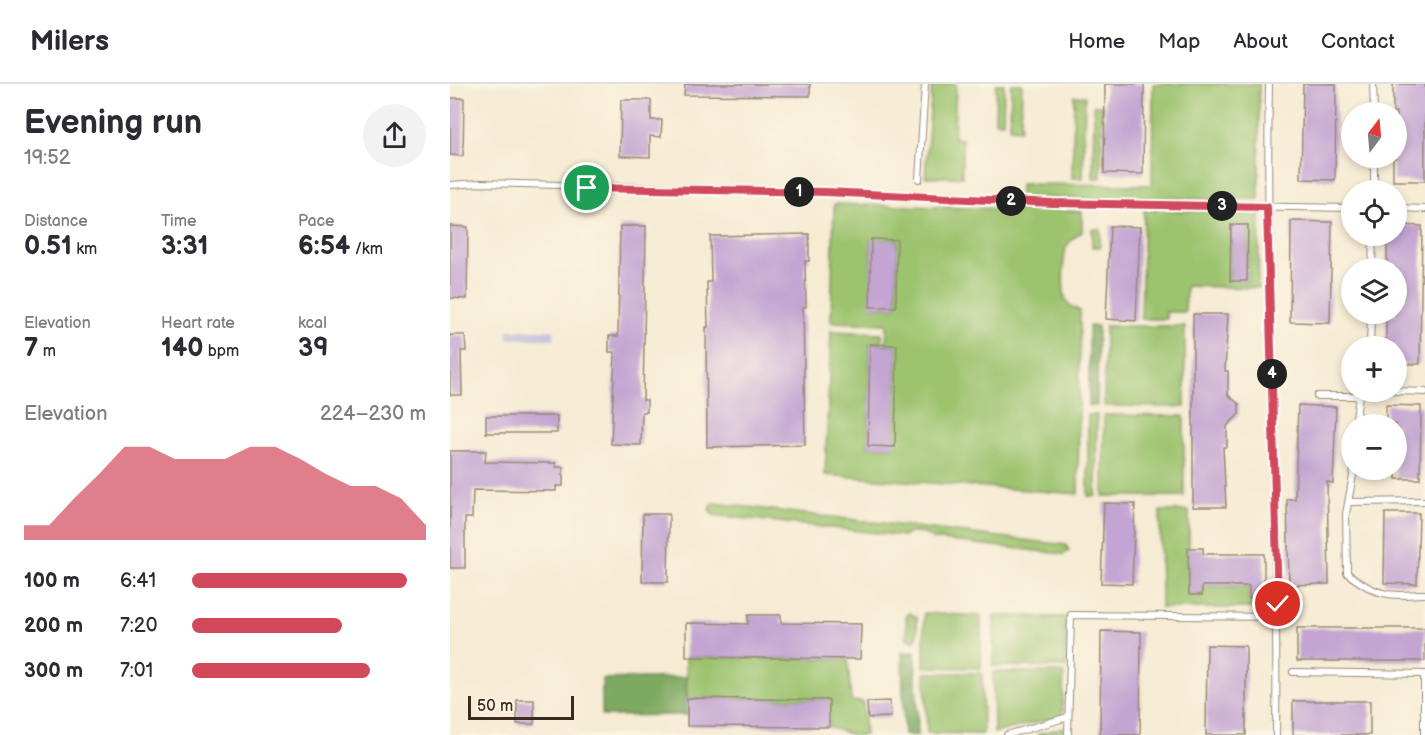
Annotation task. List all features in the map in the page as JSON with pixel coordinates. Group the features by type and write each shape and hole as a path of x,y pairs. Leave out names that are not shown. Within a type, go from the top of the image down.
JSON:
{"lane":[{"path":"919,179 924,84"},
{"path":"1269,84 1267,207 1278,617 1276,735"},
{"path":"1373,84 1374,102"},
{"path":"450,185 480,183 696,191 826,192 1053,203 1341,208"},
{"path":"1407,208 1425,209"},
{"path":"1407,391 1425,392"},
{"path":"1317,396 1341,396"},
{"path":"1352,480 1346,513 1347,573 1365,587 1389,596 1425,594"},
{"path":"1349,502 1425,501"},
{"path":"1068,735 1071,615 1278,617"},
{"path":"1293,672 1424,674 1424,735"},
{"path":"1007,735 1068,717"}],"shaded area":[{"path":"508,330 554,330 554,339 508,339"}],"green space":[{"path":"932,84 956,84 954,138 962,139 962,177 925,177"},
{"path":"996,84 1004,84 1003,122 995,122"},
{"path":"1011,84 1022,84 1021,129 1010,128"},
{"path":"1153,84 1259,84 1259,199 1020,198 1020,184 1152,185"},
{"path":"1074,96 1085,96 1083,178 1072,178"},
{"path":"1094,105 1102,105 1101,178 1093,178"},
{"path":"834,204 1082,211 1082,232 1072,239 1066,248 1063,275 1066,300 1080,311 1078,494 825,475 831,331 882,333 882,344 886,344 887,324 831,322","holes":["871,240 897,240 896,307 871,307","870,344 897,345 894,447 868,446"]},
{"path":"1144,210 1260,213 1258,288 1186,286 1185,312 1166,312 1166,319 1141,319","holes":["1231,225 1248,226 1247,281 1230,280"]},
{"path":"1092,229 1100,229 1100,247 1092,247"},
{"path":"1089,326 1098,326 1097,406 1089,406"},
{"path":"1105,326 1185,326 1185,407 1104,406"},
{"path":"1088,415 1097,415 1096,496 1088,496"},
{"path":"1104,415 1184,416 1184,496 1103,496"},
{"path":"714,503 1066,545 1069,551 1063,554 932,539 918,532 904,536 713,515 709,509"},
{"path":"1160,511 1189,511 1189,595 1202,595 1202,586 1249,586 1249,598 1264,598 1264,608 1161,608"},
{"path":"909,613 917,617 917,637 913,641 907,638 906,616"},
{"path":"924,613 981,616 981,668 924,667"},
{"path":"994,616 1066,617 1066,667 993,666"},
{"path":"915,652 918,735 904,735 902,653"},
{"path":"686,657 848,659 851,701 863,702 865,735 852,735 829,727 828,700 687,698"},
{"path":"993,672 1064,672 1062,716 994,733"},
{"path":"925,673 982,673 983,734 927,733"},
{"path":"686,677 687,715 602,716 602,679"},
{"path":"1064,727 1064,735 1036,735"}],"building":[{"path":"685,84 810,84 810,96 684,95"},
{"path":"1105,84 1144,84 1143,174 1104,173"},
{"path":"1303,84 1336,84 1335,180 1301,179"},
{"path":"1393,84 1425,84 1425,181 1393,180 1393,168 1407,168 1407,102 1393,102"},
{"path":"450,98 464,98 463,156 450,155"},
{"path":"621,100 651,100 651,120 662,120 661,137 650,136 650,157 620,156"},
{"path":"1291,221 1332,222 1330,323 1290,322"},
{"path":"1231,225 1248,225 1247,281 1230,281"},
{"path":"1407,225 1422,226 1420,364 1407,364 1407,336 1386,336 1386,324 1407,324 1407,258 1387,258 1387,246 1407,246"},
{"path":"450,226 468,227 467,299 450,298"},
{"path":"620,226 646,226 643,400 647,400 647,412 642,412 641,445 611,444 615,352 609,352 609,336 618,336"},
{"path":"1110,226 1140,227 1136,321 1106,319"},
{"path":"809,234 809,261 805,261 806,307 803,307 805,445 707,447 706,327 708,327 707,282 711,282 710,236"},
{"path":"871,239 897,240 896,307 870,307"},
{"path":"1193,314 1228,314 1225,371 1228,371 1228,395 1239,404 1239,414 1227,426 1227,447 1223,447 1226,507 1193,507"},
{"path":"450,335 465,335 466,351 461,351 462,395 450,395"},
{"path":"870,344 897,345 895,447 868,446"},
{"path":"1298,405 1336,407 1333,483 1327,482 1329,584 1289,585 1287,499 1295,499"},
{"path":"1386,405 1421,406 1420,479 1407,479 1407,414 1386,414"},
{"path":"486,416 557,416 557,433 486,433"},
{"path":"450,451 486,451 485,462 556,463 556,467 563,467 563,486 556,486 556,491 473,490 472,518 465,518 465,568 450,568"},
{"path":"1104,503 1135,504 1132,584 1101,583"},
{"path":"1385,513 1419,513 1417,584 1384,583"},
{"path":"643,514 669,514 668,582 642,582"},
{"path":"1188,548 1203,548 1203,554 1264,554 1264,598 1249,599 1249,586 1202,586 1202,595 1189,595"},
{"path":"748,615 781,615 781,623 861,624 860,659 686,657 686,623 748,624"},
{"path":"1297,628 1425,628 1425,661 1297,661"},
{"path":"1101,631 1141,632 1140,735 1100,735"},
{"path":"1207,645 1246,646 1246,735 1206,735"},
{"path":"687,698 829,700 829,727 687,726"},
{"path":"517,700 534,700 534,724 517,724"},
{"path":"890,701 891,717 868,718 867,702"},
{"path":"1293,701 1370,701 1370,735 1293,735"}],"route":[{"path":"587,188 826,192 1053,203 1267,207 1278,604"}]}
